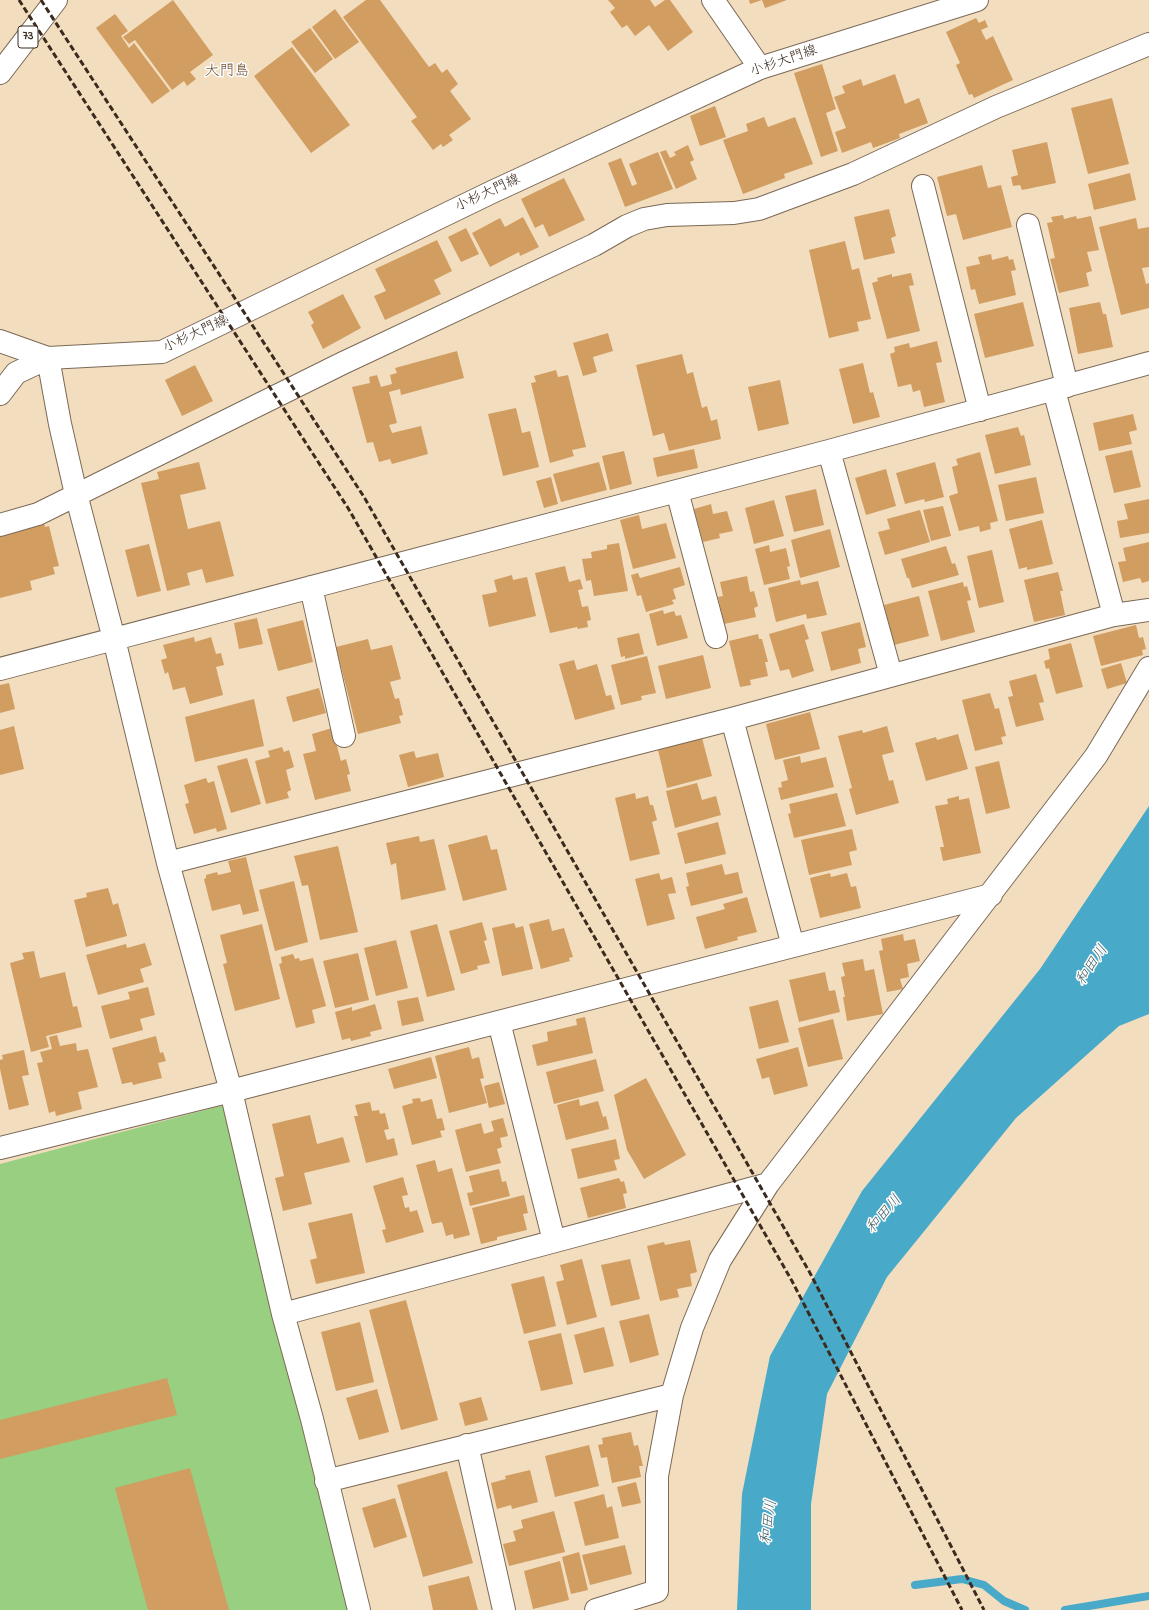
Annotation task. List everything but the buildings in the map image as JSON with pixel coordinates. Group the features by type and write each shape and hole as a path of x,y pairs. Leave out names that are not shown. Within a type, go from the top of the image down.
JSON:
{"street":[{"name":"73","path":"0,73 56,0"},
{"path":"713,0 760,68"},
{"name":"小杉大門線","path":"0,341 48,358 162,352 492,192 760,68 977,0"},
{"path":"0,525 38,514 343,363 594,245 627,226 644,220 667,215 734,213 759,210 854,174 996,107 1149,44"},
{"path":"922,186 980,410"},
{"path":"1028,225 1060,388 1114,615"},
{"path":"0,394 16,372 48,358 60,424 76,494 114,639 168,863 231,1091 283,1314 312,1419 326,1481 359,1610"},
{"path":"0,669 829,451 1149,363"},
{"path":"829,451 891,675"},
{"path":"677,491 716,637"},
{"path":"310,587 344,736"},
{"path":"168,863 732,719 1114,615 1149,610"},
{"path":"596,1610 658,1591 657,1476 672,1395 692,1328 720,1260 768,1184 1096,756 1149,668"},
{"path":"732,719 793,946"},
{"path":"0,1148 231,1091 991,894"},
{"path":"499,1022 554,1241"},
{"path":"283,1314 768,1184"},
{"path":"326,1481 672,1395"},
{"path":"467,1445 504,1610"}],"green space":[{"path":"224,1105 351,1610 0,1610 0,1164"}],"water":[{"name":"和田川","path":"1149,806 1149,1014 1119,1026 1016,1118 887,1277 827,1394 811,1504 811,1610 737,1610 742,1494 770,1356 862,1191 1040,969"}],"waterway":[{"path":"915,1585 962,1579 984,1585 1004,1601 1025,1610"},
{"path":"1065,1610 1149,1596"}],"railway":[{"path":"19,0 348,508 792,1281 962,1610"},
{"path":"41,0 364,497 810,1273 984,1610"}],"district":[{"name":"大門島","path":"227,73"}]}
